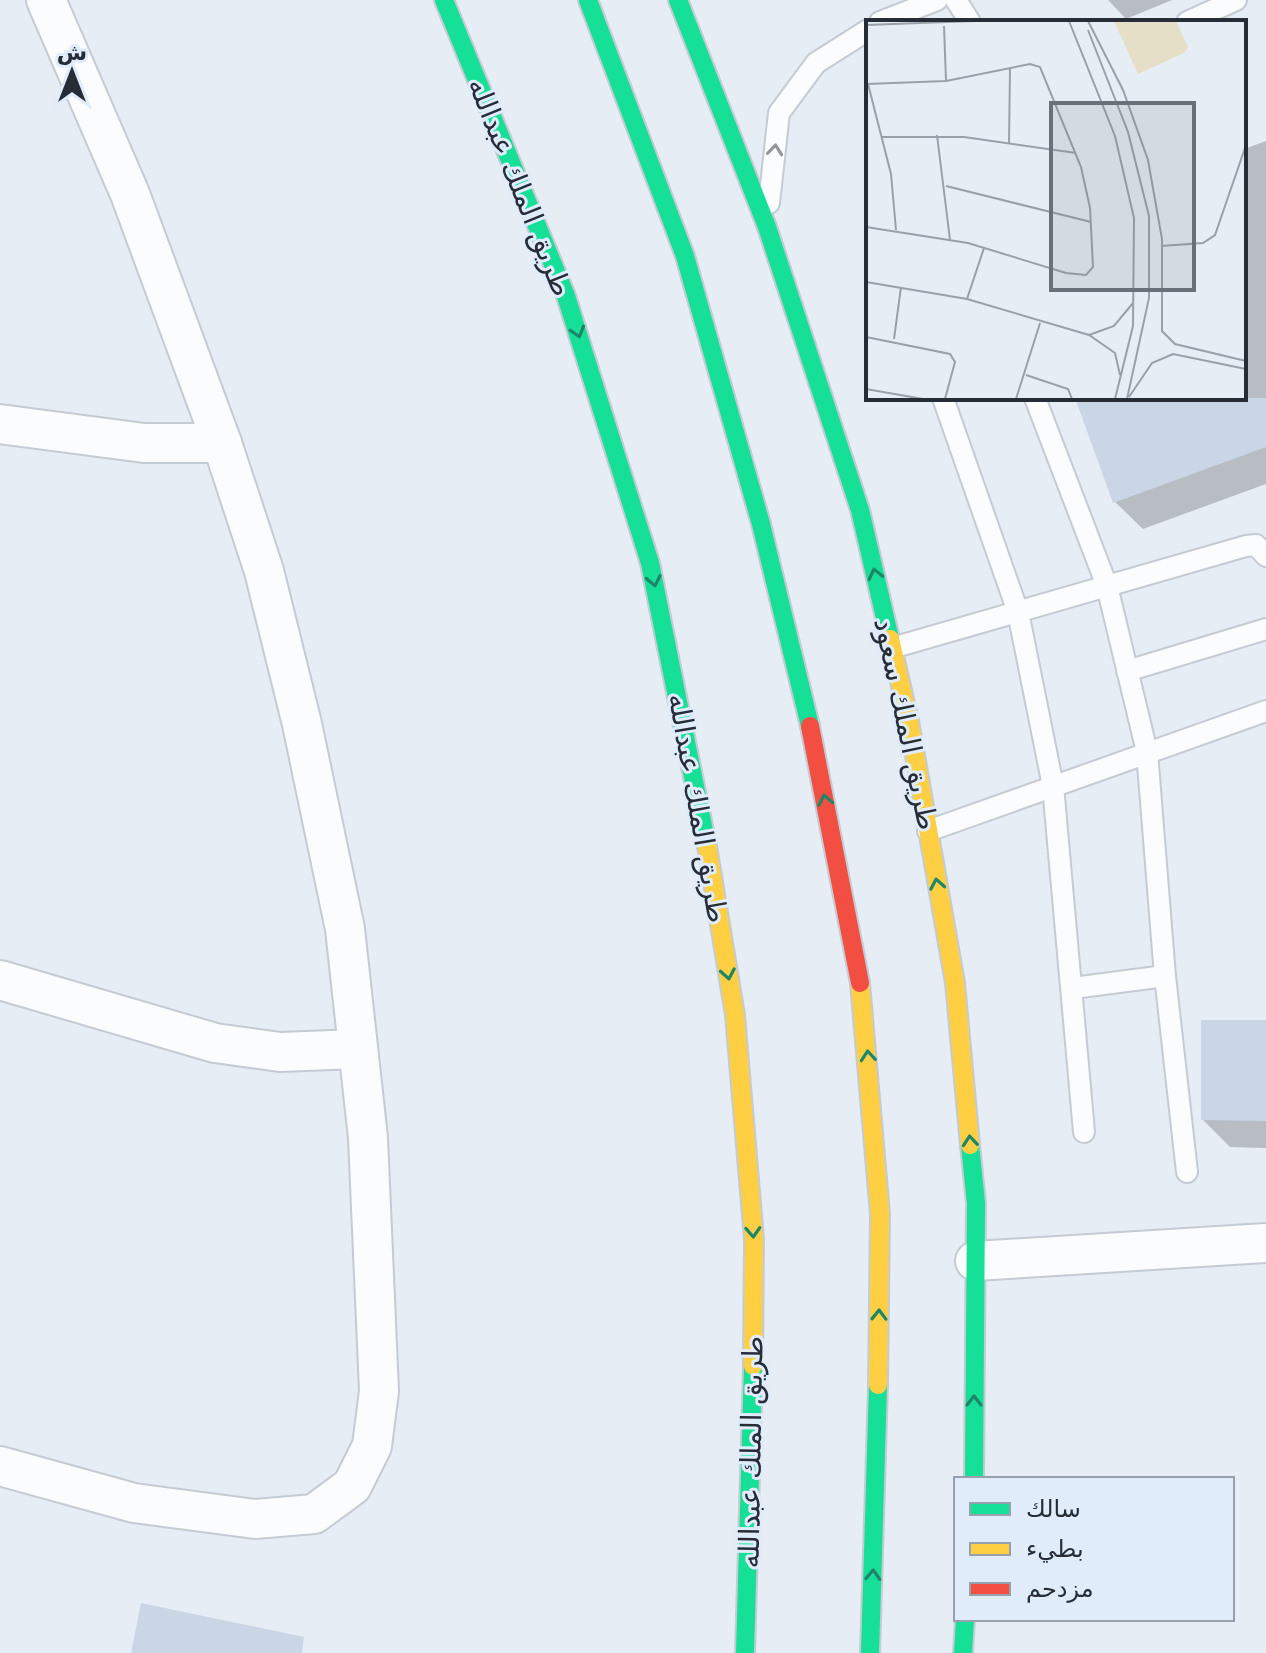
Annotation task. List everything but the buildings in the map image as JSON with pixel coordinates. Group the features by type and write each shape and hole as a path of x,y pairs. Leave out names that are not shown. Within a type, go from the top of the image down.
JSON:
{"main road":[{"name":"طريق الملك عبدالله","path":"444,0 566,296 650,563 692,760 735,1015 754,1239 751,1525 745,1653"},
{"path":"588,0 685,256 761,524 814,743 863,997 880,1214 877,1503 870,1653"},
{"name":"طريق الملك سعود","path":"678,0 767,227 860,510 909,721 955,983 976,1203 974,1477"},
{"path":"963,1653 965,1621"}],"street":[{"path":"0,1466 134,1503 255,1519 314,1514 352,1486 372,1446 379,1391 368,1138 345,929 302,724 264,571 222,443 130,194 46,0"},
{"path":"0,424 144,443 222,443"},
{"path":"0,980 215,1043 280,1052 358,1049"},
{"path":"975,1261 1266,1243"}],"lane":[{"path":"885,20 937,0"},
{"path":"956,0 969,20"},
{"path":"1191,20 1236,0"},
{"path":"767,227 779,113 816,63 866,31"},
{"path":"944,400 1018,612 1053,786 1084,1132"},
{"path":"1036,400 1107,586 1147,752 1165,976 1187,1172"},
{"path":"892,648 1246,546 1256,545 1266,556"},
{"path":"1127,671 1266,629"},
{"path":"928,831 1266,711"},
{"path":"1073,988 1165,976"}],"traffic: fast":[{"path":"444,0 566,296 650,563 707,846"},
{"path":"588,0 685,256 761,524 810,726"},
{"path":"678,0 767,227 860,510 890,639"},
{"path":"970,1145 976,1203 974,1477"},
{"path":"745,1653 753,1366"},
{"path":"870,1653 878,1385"},
{"path":"963,1653 965,1621"}],"traffic: slow":[{"path":"890,639 909,721 955,983 970,1145"},
{"path":"707,846 735,1015 754,1239 753,1366"},
{"path":"860,983 880,1214 878,1385"}],"traffic: jam":[{"path":"810,726 860,983"}]}
